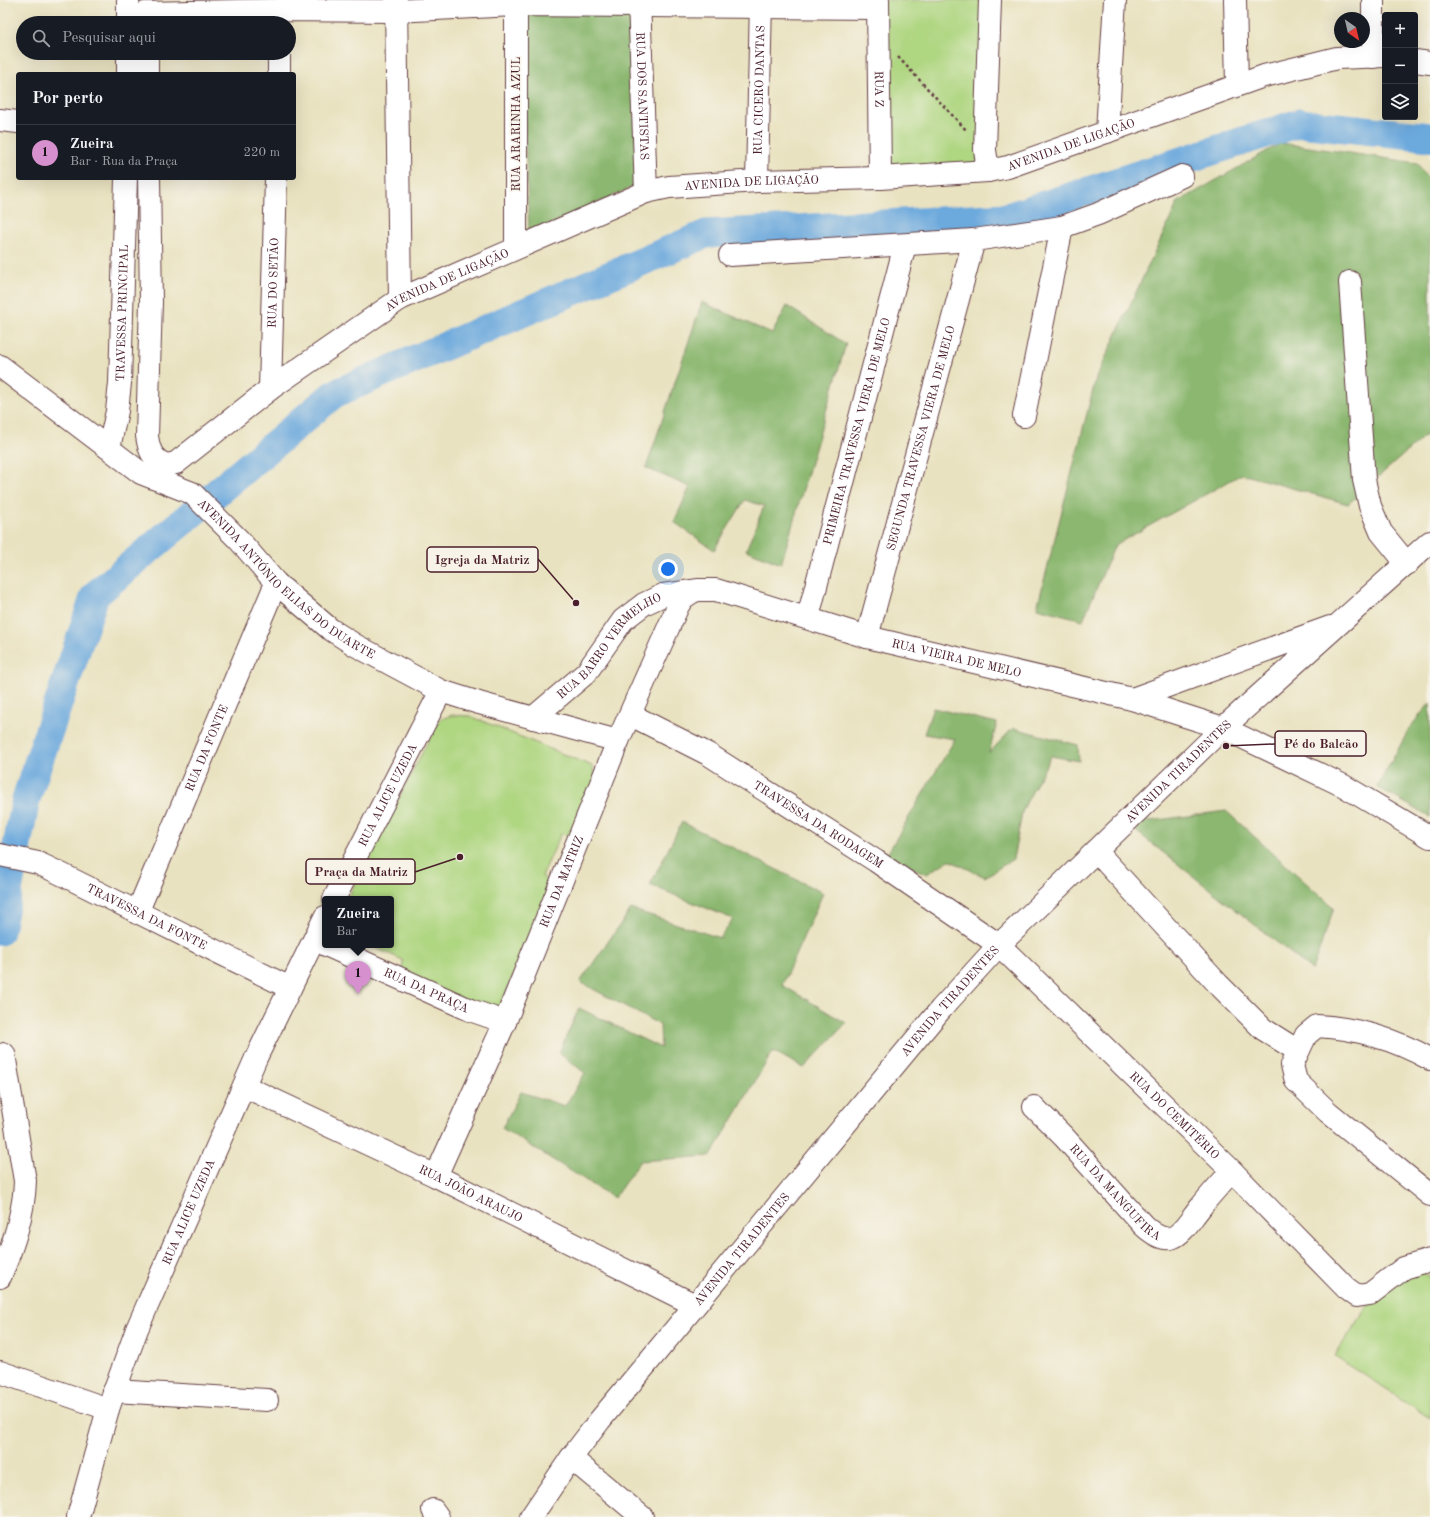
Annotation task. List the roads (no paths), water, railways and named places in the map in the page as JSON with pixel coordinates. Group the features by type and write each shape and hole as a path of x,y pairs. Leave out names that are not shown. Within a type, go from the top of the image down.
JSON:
{"street":[{"path":"128,0 141,15 516,2 878,4"},
{"path":"986,160 990,0"},
{"path":"1107,132 1115,0"},
{"path":"1235,0 1238,84"},
{"path":"1373,0 1379,56"},
{"name":"RUA ARARINHA AZUL","path":"516,2 516,248"},
{"name":"RUA DOS SANTISTAS","path":"640,3 646,192"},
{"name":"RUA CICERO DANTAS","path":"757,180 761,4"},
{"name":"RUA Z","path":"878,4 877,34 880,178"},
{"path":"395,6 400,299"},
{"name":"AVENIDA DE LIGAÇÃO","path":"149,180 151,302 147,436 149,450 158,461 166,465 176,463 270,388 400,299 646,192 669,187 757,180 880,178 986,160 1008,167 1238,84 1337,58 1379,56"},
{"path":"128,60 128,72"},
{"path":"147,60 147,72"},
{"path":"278,72 279,60"},
{"path":"1418,61 1430,63"},
{"path":"0,120 16,122"},
{"path":"730,255 974,240 1062,227 1098,214 1182,176"},
{"name":"TRAVESSA PRINCIPAL","path":"109,448 117,411 120,383 126,180"},
{"name":"RUA DO SETÃO","path":"270,388 276,180"},
{"path":"1024,416 1062,227"},
{"name":"SEGUNDA TRAVESSA VIERA DE MELO","path":"867,637 974,240"},
{"name":"PRIMEIRA TRAVESSA VIERA DE MELO","path":"808,617 905,245"},
{"path":"1350,282 1364,480 1370,506 1381,532 1407,564"},
{"name":"AVENIDA ANTÓNIO ELIAS DO DUARTE","path":"0,366 141,473 158,481 187,490 195,496 240,540 276,583 330,629 355,645 441,691"},
{"name":"AVENIDA TIRADENTES","path":"531,1517 571,1458 695,1305 941,1009 999,945 1223,728 1430,542"},
{"name":"RUA DA FONTE","path":"137,913 276,583"},
{"name":"RUA VIEIRA DE MELO","path":"692,592 698,590 716,590 808,617 867,637 1132,699 1223,728"},
{"name":"RUA DA MATRIZ","path":"436,1176 505,1022 618,741 631,715 678,606 683,598 692,592"},
{"name":"RUA BARRO VERMELHO","path":"533,718 586,673 623,620 644,604 663,595 692,592"},
{"path":"1132,699 1342,622"},
{"path":"441,691 479,703 618,741"},
{"name":"RUA ALICE UZEDA","path":"336,896 441,691"},
{"name":"TRAVESSA DA RODAGEM","path":"631,715 708,754 876,861 999,945"},
{"path":"1223,728 1344,786 1430,837"},
{"path":"1096,850 1224,990 1263,1029 1298,1051"},
{"name":"TRAVESSA DA FONTE","path":"4,856 38,864 76,881 137,913 290,988"},
{"name":"RUA ALICE UZEDA","path":"78,1517 111,1400 136,1329 244,1086 290,988 322,943"},
{"name":"RUA DO CEMITÉRIO","path":"999,945 1232,1171 1346,1288 1357,1296 1366,1295 1396,1272 1430,1260"},
{"name":"RUA DA PRAÇA","path":"333,948 470,1010 505,1022"},
{"path":"1430,1059 1405,1045 1329,1026 1317,1026 1310,1029 1292,1064 1296,1081 1328,1112 1430,1195"},
{"path":"0,1277 16,1234 25,1188 24,1167 4,1054"},
{"name":"RUA JOÃO ARAUJO","path":"244,1086 436,1176 695,1305"},
{"name":"RUA DA MANGUFIRA","path":"1034,1107 1064,1137 1143,1225 1160,1238 1168,1239 1176,1237 1186,1228 1199,1209 1232,1171"},
{"path":"0,1372 111,1400 267,1400"},
{"path":"571,1458 642,1517"}],"waterway":[{"path":"0,931 26,799 95,595 334,394 706,234 1007,217 1299,123 1430,137"}],"place":[{"name":"Igreja da Matriz","path":"576,603"},
{"name":"Pé do Balcão","path":"1226,746"},
{"name":"Praça da Matriz","path":"460,857"},
{"name":"Zueira","path":"358,994"}]}
